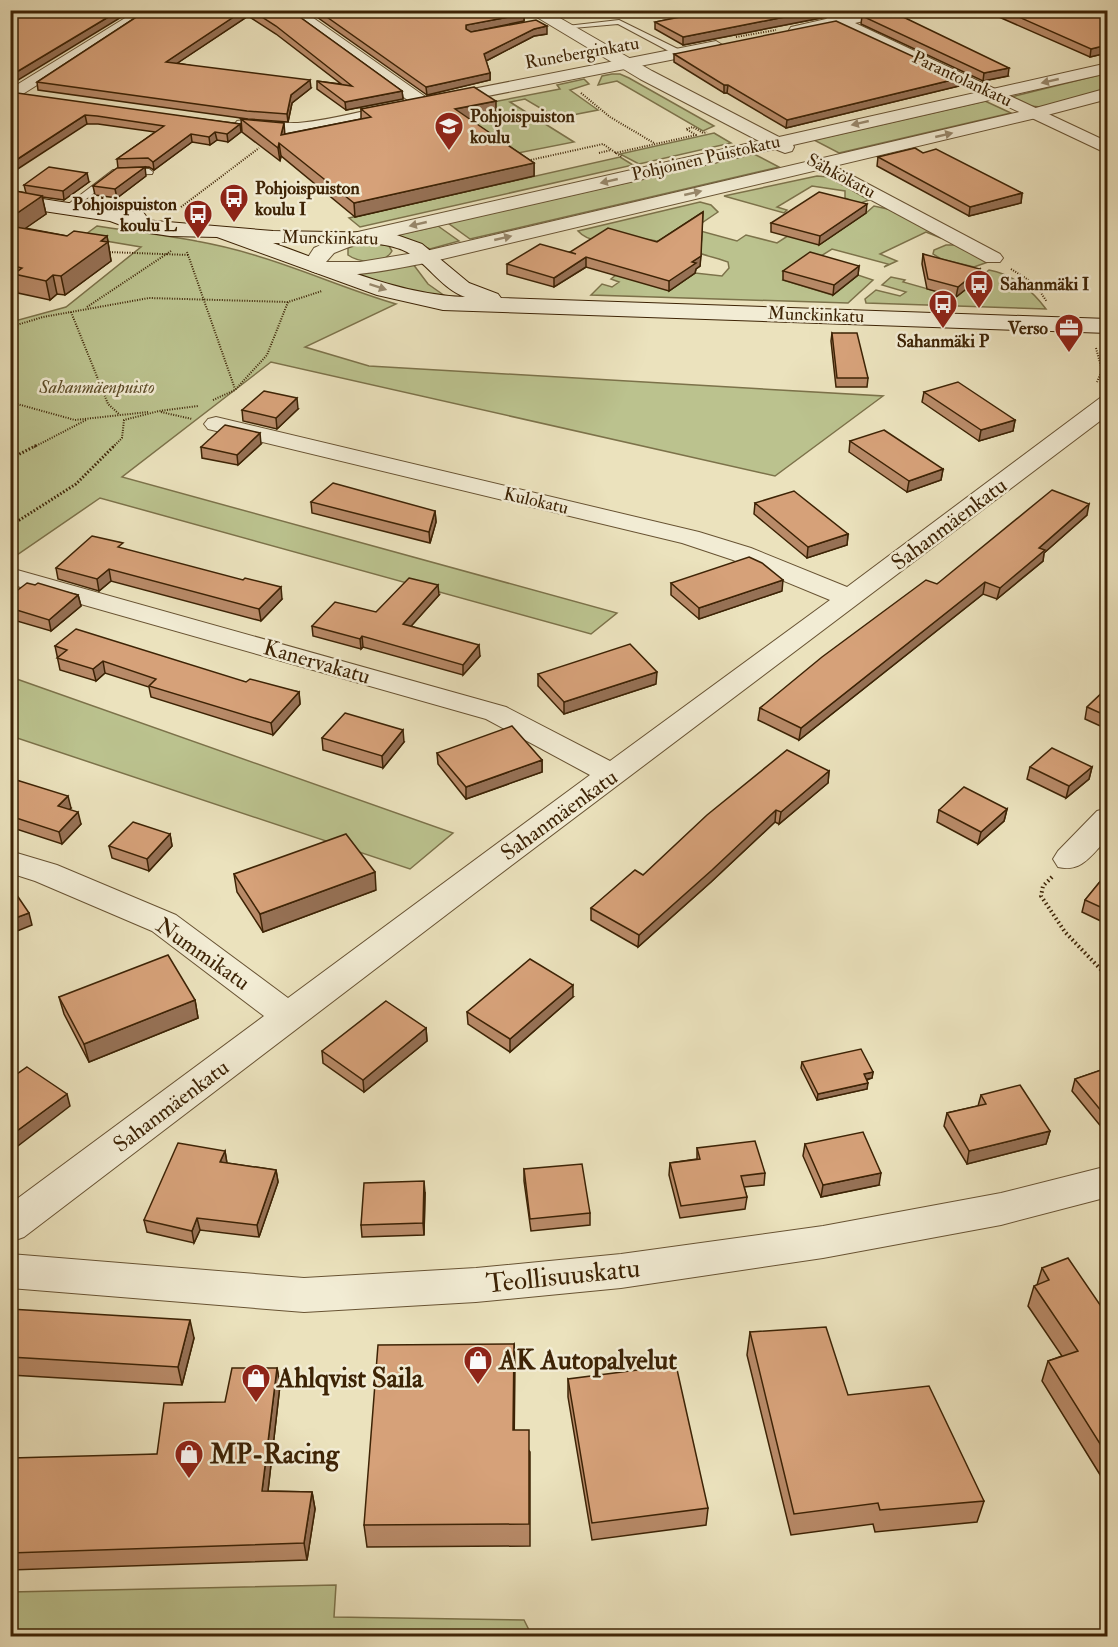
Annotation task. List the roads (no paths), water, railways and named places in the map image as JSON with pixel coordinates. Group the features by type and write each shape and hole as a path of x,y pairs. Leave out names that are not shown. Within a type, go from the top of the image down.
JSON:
{"street":[{"path":"12,94 150,10"},
{"path":"291,10 423,103"},
{"name":"Parantolankatu","path":"817,10 1107,149"},
{"path":"780,31 894,10"},
{"path":"1089,10 1107,18"},
{"name":"Sähkökatu","path":"546,20 993,258"},
{"name":"Runeberginkatu","path":"224,122 278,129 300,128 681,54 734,40"},
{"name":"Pohjoinen Puistokatu","path":"1107,68 362,237 331,246 320,254 319,267 367,267 426,256 1035,113 1107,93"},
{"path":"12,94 39,97"},
{"name":"Munckinkatu","path":"10,200 114,216 146,216 180,221 198,229"},
{"name":"Munckinkatu","path":"114,216 137,225 171,230 198,229 224,233 302,237 362,237 405,243 426,256 461,288 477,296 524,306"},
{"name":"Munckinkatu","path":"224,233 385,290 424,299 472,305 1107,326"},
{"name":"Sahanmäenkatu","path":"10,1226 613,776 1107,403"},
{"name":"Kulokatu","path":"216,424 690,537 742,554 850,598"},
{"name":"Kanervakatu","path":"10,576 496,713 613,776"},
{"path":"1069,859 1107,818"},
{"name":"Nummikatu","path":"10,862 46,873 164,923 289,1017"},
{"name":"Teollisuuskatu","path":"10,1271 304,1295 476,1285 621,1271 823,1242 1001,1209 1107,1181"}],"lane":[{"path":"546,20 619,22 681,54"},
{"path":"67,209 116,172 149,172"}],"railway":[{"path":"1081,1636 1108,1629"}],"place":[{"name":"Pohjoispuiston koulu","path":"449,152"},
{"name":"Pohjoispuiston koulu I","path":"234,224"},
{"name":"Pohjoispuiston koulu L","path":"198,240"},
{"name":"Sahanmäki I","path":"979,310"},
{"name":"Sahanmäki P","path":"943,330"},
{"name":"Verso","path":"1069,354"},
{"name":"AK Autopalvelut","path":"478,1386"},
{"name":"Ahlqvist Saila","path":"256,1404"},
{"name":"MP-Racing","path":"189,1480"}],"park label":[{"name":"Sahanmäenpuisto","path":"97,387"}]}
